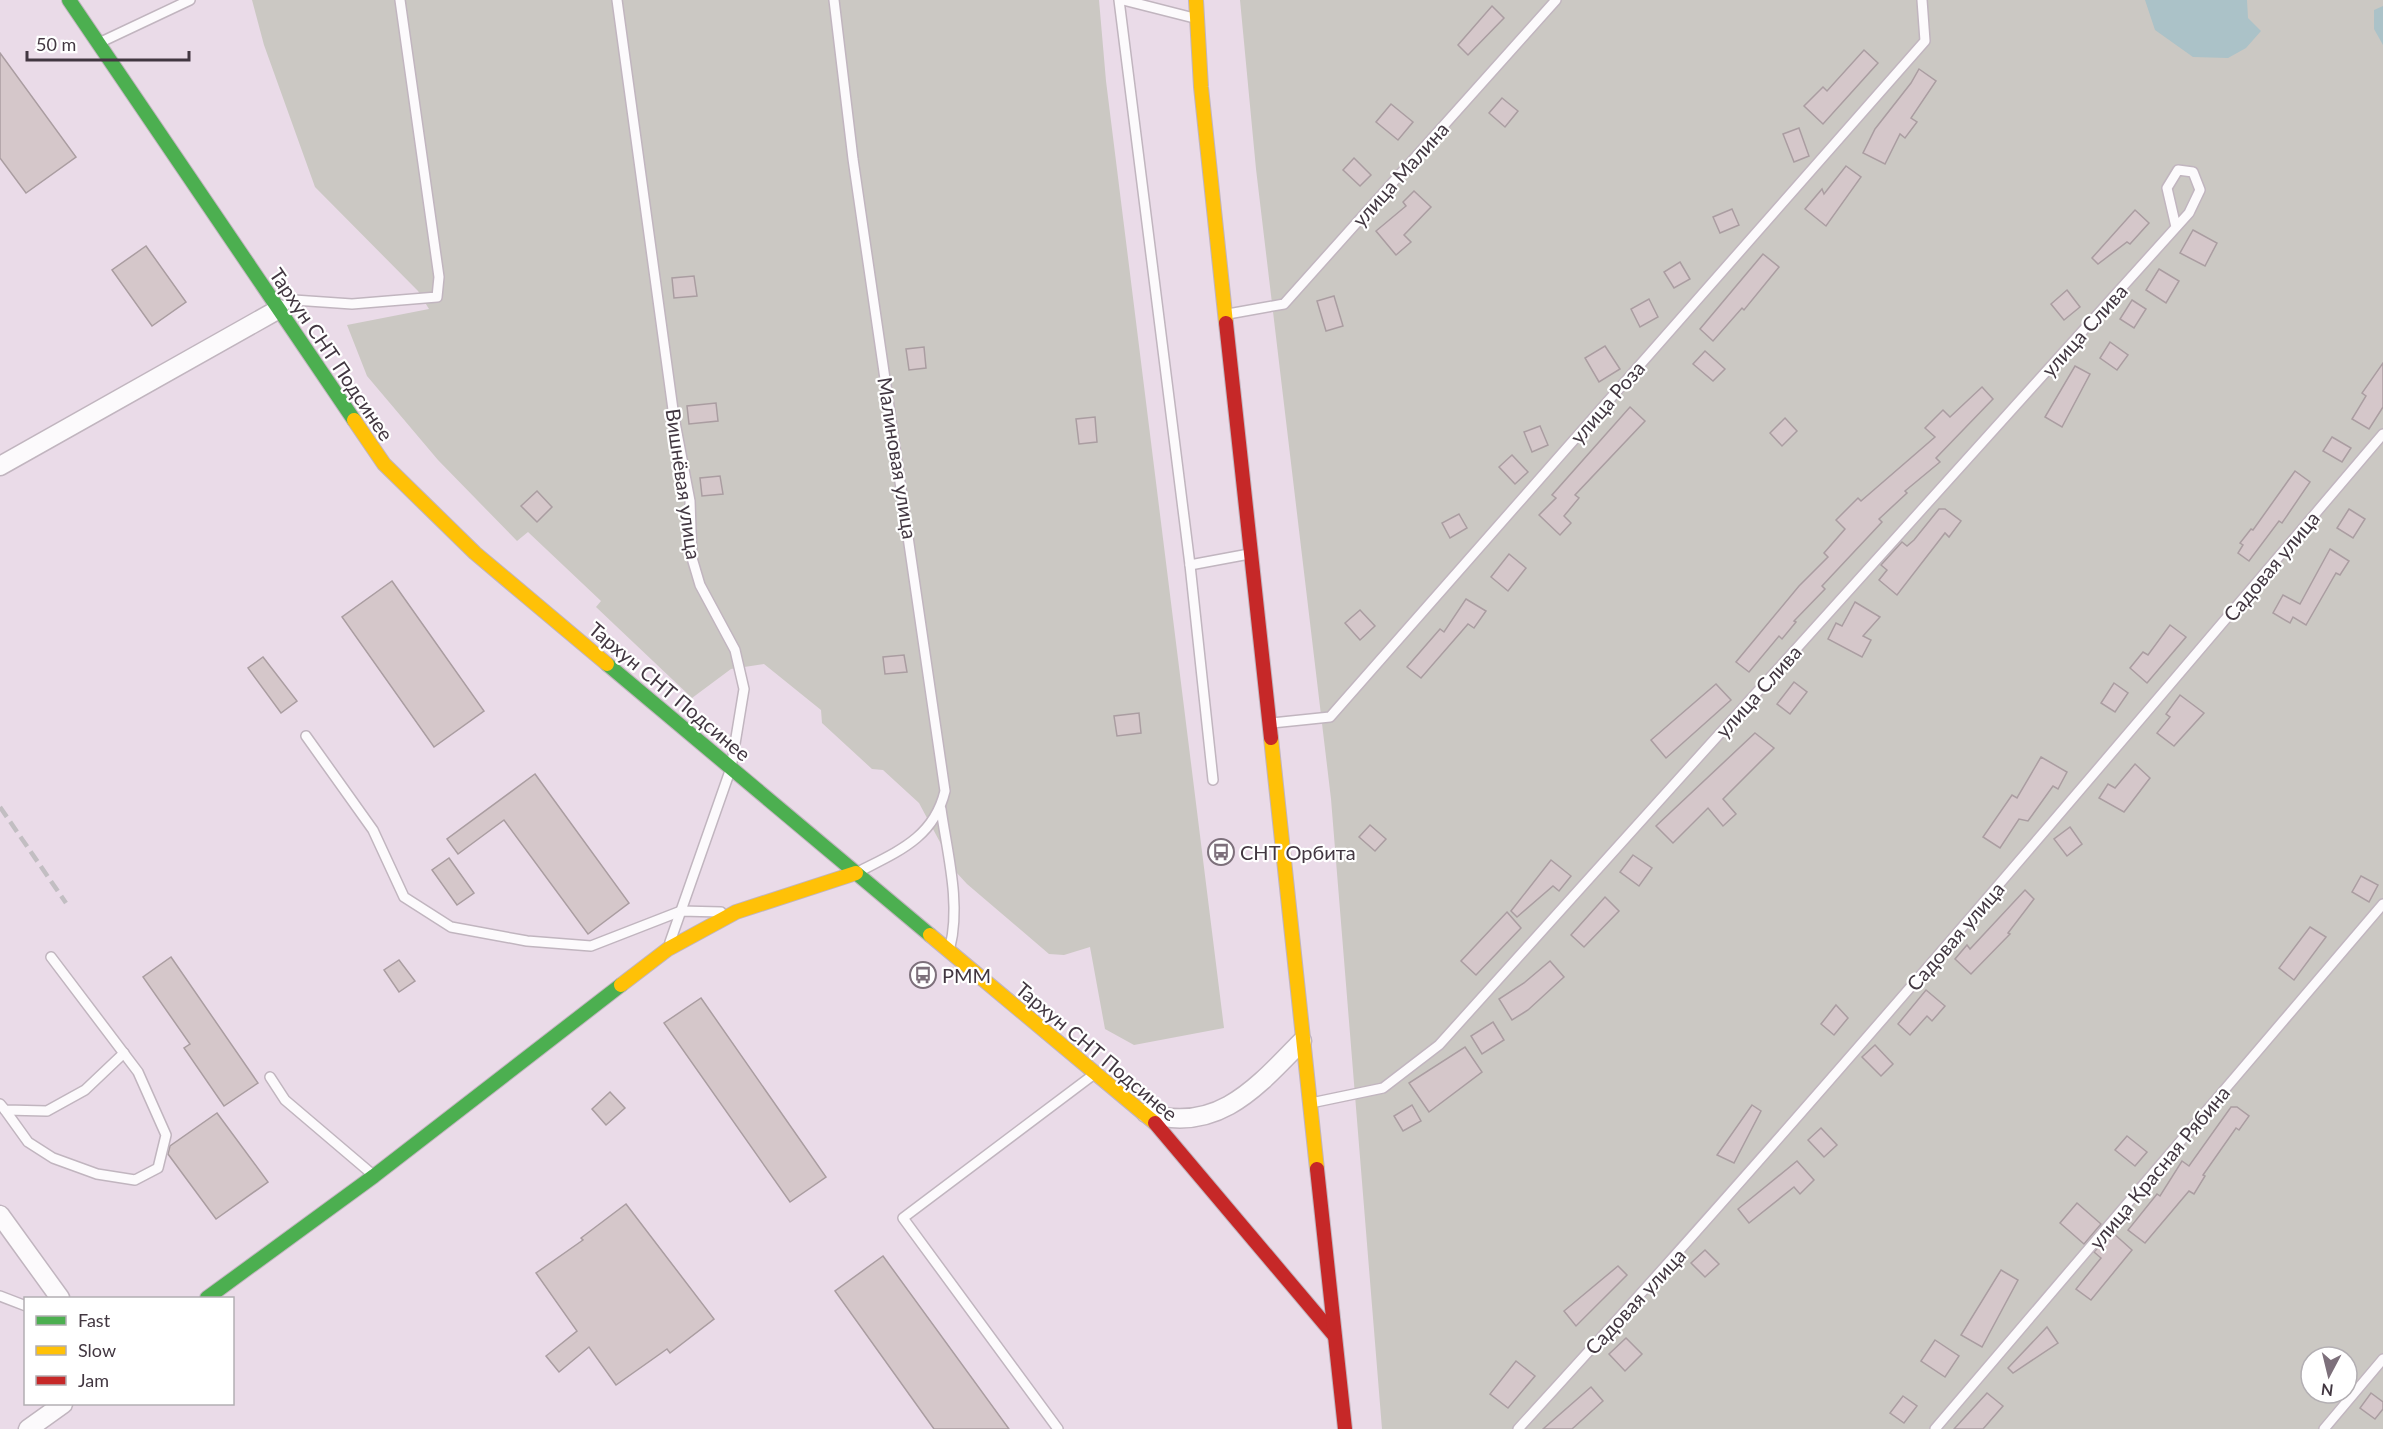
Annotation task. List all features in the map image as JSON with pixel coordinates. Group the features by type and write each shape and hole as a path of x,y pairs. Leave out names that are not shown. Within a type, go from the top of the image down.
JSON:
{"street":[{"name":"Тархун СНТ Подсинее","path":"69,0 384,464 475,553 1164,1131 1334,1335"},
{"path":"1196,0 1225,314 1308,1104 1345,1429"},
{"path":"0,466 279,309"},
{"path":"210,1297 374,1176 668,949 736,912 856,873"},
{"path":"1139,1110 1166,1119 1197,1119 1228,1107 1265,1079 1302,1041"},
{"path":"0,1215 59,1297"},
{"path":"28,1429 62,1405"}],"lane":[{"path":"98,43 190,0"},
{"path":"279,309 294,300 352,304 437,297 439,277 400,0"},
{"name":"Вишнёвая улица","path":"617,0 674,417 690,501 692,558 700,585 735,650 744,689 731,768 668,949"},
{"name":"Малиновая улица","path":"834,0 853,159 945,791 941,809 952,903 953,938 949,951"},
{"path":"1196,18 1121,0 1190,565 1213,780"},
{"name":"улица Малина","path":"1225,314 1284,303 1556,0"},
{"name":"улица Роза","path":"1269,724 1330,717 1925,41 1922,0"},
{"name":"улица Слива","path":"1308,1104 1383,1088 1439,1045 2189,213 2199,190 2193,171 2178,170 2167,188 2176,227"},
{"name":"Садовая улица","path":"1518,1429 1692,1239 2022,859 2383,434"},
{"path":"1190,565 1251,553"},
{"path":"306,736 373,830 404,897 451,927 527,941 591,946 681,911 736,912"},
{"path":"856,873 902,850 930,827 941,809"},
{"name":"улица Красная Рябина","path":"1935,1429 2383,904"},
{"path":"2,1107 28,1142 53,1158 97,1174 135,1180 159,1168 166,1135 138,1072 51,957"},
{"path":"2,1107 47,1111 85,1090 124,1053"},
{"path":"1058,1429 903,1218 1095,1073"},
{"path":"270,1077 285,1100 374,1176"},
{"path":"0,1296 24,1305"},
{"path":"2324,1429 2383,1359"}],"shaded area":[{"path":"252,0 1099,0 1106,81 1224,1028 1134,1045 1105,1029 1090,947 1064,955 1049,954 967,884 956,872 919,803 883,770 872,769 822,723 821,710 764,664 731,669 692,698 596,607 601,601 528,532 517,541 438,460 367,376 347,325 429,309 418,291 315,187 264,45"},
{"path":"1240,0 2383,0 2383,1429 1382,1429 1331,799 1256,169"},
{"path":"2145,0 2247,0 2248,18 2261,31 2246,48 2228,58 2193,57 2155,30"},
{"path":"2383,6 2383,45 2374,29 2374,10"}],"building":[{"path":"1492,6 1504,18 1468,55 1458,45"},
{"path":"1864,50 1878,63 1823,124 1804,106 1823,87 1827,91"},
{"path":"0,53 76,157 26,193 0,158"},
{"path":"1919,69 1936,81 1911,118 1917,122 1905,138 1900,134 1885,164 1863,153 1875,129 1911,83"},
{"path":"1502,98 1518,111 1505,127 1489,113"},
{"path":"1391,104 1413,122 1398,140 1376,122"},
{"path":"1799,128 1809,156 1794,162 1783,134"},
{"path":"1354,158 1371,175 1360,186 1343,170"},
{"path":"1846,166 1861,177 1826,226 1805,209 1822,189 1824,194"},
{"path":"1414,191 1431,207 1404,235 1411,242 1396,255 1376,231 1406,206 1403,202"},
{"path":"1732,209 1739,225 1720,233 1713,217"},
{"path":"2135,210 2149,223 2130,244 2127,242 2098,264 2092,258"},
{"path":"2193,230 2217,243 2205,266 2180,253"},
{"path":"146,246 186,302 152,326 112,270"},
{"path":"1763,254 1779,267 1744,310 1742,308 1713,341 1700,329"},
{"path":"1680,262 1690,279 1674,288 1664,272"},
{"path":"2159,269 2179,281 2166,303 2146,290"},
{"path":"694,276 697,296 674,298 672,278"},
{"path":"2067,290 2080,307 2064,320 2051,304"},
{"path":"1334,296 1343,326 1326,331 1317,301"},
{"path":"1649,299 1658,317 1640,327 1631,309"},
{"path":"2132,300 2146,309 2134,328 2120,319"},
{"path":"2110,342 2128,355 2117,370 2100,358"},
{"path":"1605,346 1620,369 1599,382 1585,358"},
{"path":"924,347 926,368 909,370 906,349"},
{"path":"1705,351 1725,369 1713,381 1693,364"},
{"path":"2383,363 2383,407 2369,429 2352,419 2366,396 2362,393"},
{"path":"2075,366 2090,374 2062,427 2045,417"},
{"path":"1982,387 1993,399 1936,458 1940,462 1905,491 1907,493 1879,519 1882,522 1822,586 1825,589 1794,621 1796,622 1782,639 1779,636 1749,672 1736,662 1799,586 1828,557 1824,553 1845,529 1836,520 1858,498 1861,501 1935,437 1925,428 1943,410 1950,417"},
{"path":"716,403 718,421 689,424 687,406"},
{"path":"1630,407 1645,421 1575,495 1579,498 1564,516 1571,523 1560,535 1539,515 1556,498 1552,495"},
{"path":"1095,417 1097,442 1079,444 1076,419"},
{"path":"1785,418 1797,431 1782,446 1770,433"},
{"path":"1540,426 1548,445 1532,452 1524,432"},
{"path":"2332,437 2351,448 2342,462 2323,451"},
{"path":"1512,455 1528,472 1515,484 1499,467"},
{"path":"2295,471 2310,482 2282,523 2279,521 2249,561 2238,553 2243,545 2240,543 2251,529 2253,530"},
{"path":"720,476 723,494 702,496 700,478"},
{"path":"537,491 552,507 537,522 521,506"},
{"path":"1939,509 1945,509 1961,521 1949,537 1945,533 1897,595 1879,580 1887,570 1881,565 1902,542 1907,546 1914,540"},
{"path":"2349,509 2365,519 2353,538 2337,528"},
{"path":"1459,514 1467,528 1450,538 1442,523"},
{"path":"2330,549 2349,561 2340,575 2336,573 2306,625 2293,617 2290,623 2273,613 2283,595 2300,604"},
{"path":"1509,554 1526,568 1508,591 1491,577"},
{"path":"392,581 484,711 434,747 342,617"},
{"path":"1466,599 1486,611 1474,628 1468,624 1421,678 1407,667 1440,629 1444,632"},
{"path":"1855,602 1880,617 1863,636 1871,640 1862,657 1828,639 1836,623 1842,626"},
{"path":"1360,610 1375,626 1360,640 1345,623"},
{"path":"2170,625 2186,637 2147,683 2130,668 2143,652 2148,655"},
{"path":"904,655 907,672 885,674 883,657"},
{"path":"263,657 297,701 281,713 248,668"},
{"path":"1794,682 1807,692 1790,714 1777,704"},
{"path":"2114,683 2128,693 2115,712 2101,703"},
{"path":"1716,684 1731,700 1666,758 1651,740"},
{"path":"2180,695 2204,713 2174,746 2157,733 2170,717 2166,714"},
{"path":"1139,713 1141,733 1117,736 1114,716"},
{"path":"1755,733 1774,748 1723,799 1736,814 1723,826 1708,808 1673,843 1656,826"},
{"path":"2041,757 2067,772 2058,789 2053,786 2028,821 2019,819 2000,848 1983,837 2012,795 2017,798"},
{"path":"2135,764 2150,778 2124,812 2099,798 2108,784 2115,788"},
{"path":"535,774 629,903 588,934 504,820 458,854 447,839"},
{"path":"1370,825 1386,839 1375,851 1359,837"},
{"path":"2070,827 2082,844 2067,856 2054,839"},
{"path":"1633,855 1652,868 1639,886 1620,872"},
{"path":"449,858 474,893 457,905 432,870"},
{"path":"1551,860 1571,876 1559,891 1553,886 1517,917 1511,911"},
{"path":"2361,876 2378,885 2369,902 2352,892"},
{"path":"2025,890 2034,899 2008,933 2010,934 1971,974 1955,959 1967,945 1970,949"},
{"path":"1605,897 1619,911 1584,947 1571,935"},
{"path":"1507,912 1521,928 1476,975 1461,961"},
{"path":"2310,927 2326,937 2294,980 2279,968"},
{"path":"171,957 258,1083 224,1106 184,1048 190,1044 143,977"},
{"path":"399,960 415,981 399,992 384,970"},
{"path":"1550,961 1564,977 1528,1010 1512,1020 1499,999 1524,983"},
{"path":"1926,990 1945,1006 1932,1021 1927,1016 1910,1035 1898,1024"},
{"path":"701,998 826,1177 790,1202 664,1023"},
{"path":"1836,1005 1848,1018 1834,1035 1821,1024"},
{"path":"1493,1022 1504,1040 1482,1054 1471,1036"},
{"path":"1875,1045 1893,1064 1881,1076 1862,1057"},
{"path":"1465,1047 1482,1072 1429,1112 1409,1083"},
{"path":"610,1092 625,1108 606,1125 592,1109"},
{"path":"1412,1105 1421,1121 1403,1131 1394,1116"},
{"path":"1752,1105 1761,1111 1734,1163 1717,1155"},
{"path":"2231,1107 2237,1107 2249,1116 2239,1130 2236,1128 2203,1175 2205,1176 2194,1194 2189,1191 2145,1243 2128,1230 2157,1194 2160,1196 2182,1161 2189,1166"},
{"path":"217,1113 268,1182 216,1219 168,1154 170,1146"},
{"path":"1821,1128 1837,1145 1824,1157 1808,1140"},
{"path":"2127,1136 2147,1152 2135,1166 2115,1150"},
{"path":"1797,1161 1814,1180 1800,1194 1794,1187 1749,1223 1738,1209"},
{"path":"2077,1203 2101,1224 2084,1244 2060,1223"},
{"path":"626,1204 714,1319 670,1353 667,1349 616,1385 589,1347 559,1372 546,1356 577,1331 536,1273 583,1240 581,1238"},
{"path":"2112,1232 2132,1250 2091,1300 2076,1289 2101,1258 2094,1252"},
{"path":"1705,1250 1719,1264 1705,1277 1691,1263"},
{"path":"883,1256 1009,1429 934,1429 835,1291"},
{"path":"1618,1266 1627,1275 1576,1326 1564,1311"},
{"path":"2001,1270 2018,1280 1982,1347 1961,1335"},
{"path":"2047,1327 2058,1343 2013,1373 2008,1368"},
{"path":"1626,1338 1642,1354 1625,1371 1609,1354"},
{"path":"1935,1340 1959,1356 1945,1377 1921,1361"},
{"path":"1516,1361 1535,1376 1508,1408 1490,1394"},
{"path":"1591,1387 1603,1401 1572,1429 1543,1429"},
{"path":"1987,1393 2003,1406 1983,1429 1954,1429"},
{"path":"2371,1393 2383,1402 2383,1409 2375,1419 2360,1408"},
{"path":"1903,1396 1917,1406 1904,1423 1890,1413"}],"railway":[{"path":"0,807 66,903"}],"traffic: fast":[{"path":"69,0 354,420"},
{"path":"607,664 930,935"},
{"path":"208,1297 374,1176 621,985"}],"traffic: slow":[{"path":"1196,0 1201,87 1226,323"},
{"path":"354,420 384,464 475,553 607,664"},
{"path":"1271,738 1317,1169"},
{"path":"621,985 668,949 736,912 856,873"},
{"path":"930,935 1155,1123"}],"traffic: jam":[{"path":"1226,323 1271,738"},
{"path":"1155,1123 1334,1335"},
{"path":"1317,1169 1345,1429"}],"place":[{"name":"СНТ Орбита","path":"1221,852"},
{"name":"РММ","path":"923,975"}]}
